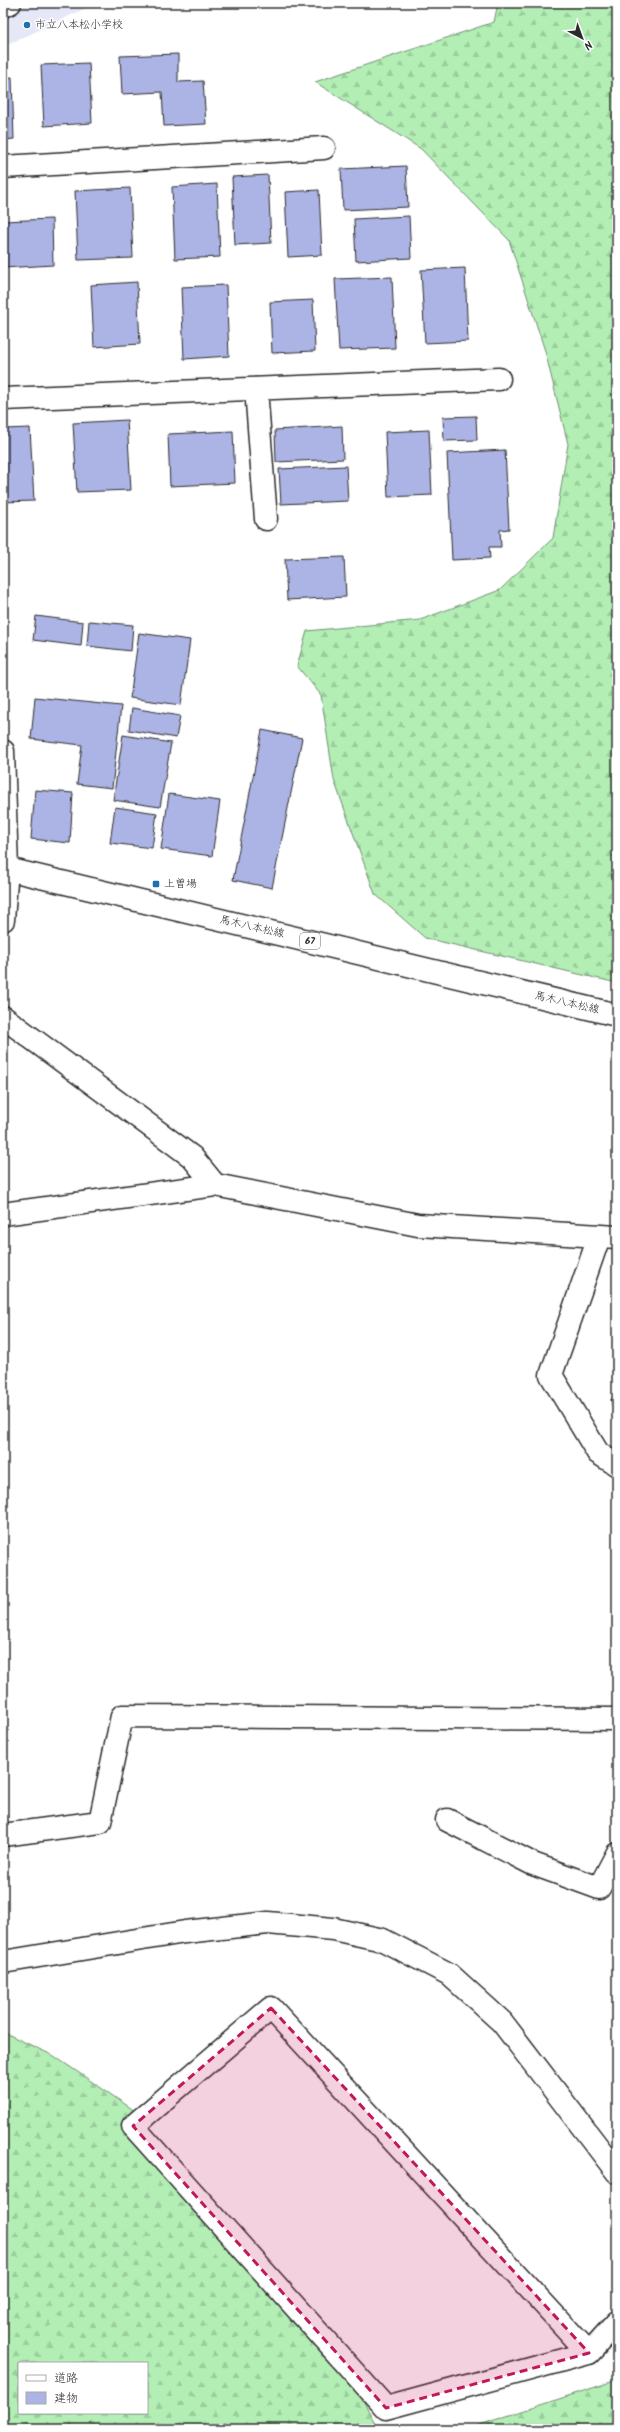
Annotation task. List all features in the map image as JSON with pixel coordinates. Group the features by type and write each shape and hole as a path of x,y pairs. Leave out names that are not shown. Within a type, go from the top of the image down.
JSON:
{"street":[{"path":"3,6 10,3"},
{"path":"3,167 324,148"},
{"path":"3,399 498,379"},
{"path":"256,389 266,519"},
{"path":"3,752 5,868 3,920"},
{"name":"馬木八本松線","path":"5,868 617,1015"},
{"path":"3,1017 192,1157 215,1185"},
{"path":"3,1214 215,1185 418,1225 608,1237 551,1375 598,1452 617,1466"},
{"path":"3,1835 100,1822 122,1716 617,1719"},
{"path":"447,1820 533,1864 600,1888 617,1854"},
{"path":"3,1962 185,1932 268,1923 333,1929 383,1940 449,1974 502,2022 617,2172"},
{"path":"589,2353 271,2008 133,2126 386,2408 589,2353 617,2322"}],"highlighted area":[{"path":"271,2008 589,2353 386,2408 133,2126"}],"shaded area":[{"name":"市立八本松小学校","path":"3,3 97,3 3,47"}],"green space":[{"path":"498,3 617,3 617,983 425,938 375,894 334,780 321,695 297,666 307,631 420,620 500,590 553,538 568,444 545,351 509,240 421,149 315,82 494,22"},
{"path":"3,2032 54,2056 141,2115 185,2177 341,2358 376,2425 386,2429 3,2429"},
{"path":"611,2382 617,2382 617,2429 467,2429"}],"building":[{"path":"178,54 178,82 203,81 206,124 164,126 162,92 122,94 120,56"},
{"path":"89,63 92,123 44,126 41,65"},
{"path":"12,77 14,139 3,140 3,78"},
{"path":"406,166 408,207 343,210 341,169"},
{"path":"268,175 271,243 235,245 232,177"},
{"path":"217,184 220,257 175,259 172,187"},
{"path":"130,188 133,258 78,260 75,191"},
{"path":"319,190 322,255 288,257 285,192"},
{"path":"409,216 411,258 356,261 354,219"},
{"path":"52,219 53,265 3,268 3,221"},
{"path":"465,268 468,341 425,343 421,270"},
{"path":"392,277 395,348 339,350 335,279"},
{"path":"137,282 140,344 94,347 91,285"},
{"path":"226,285 229,356 184,359 181,287"},
{"path":"313,300 315,351 272,353 270,302"},
{"path":"476,416 477,440 444,441 443,417"},
{"path":"127,420 131,490 77,492 73,423"},
{"path":"342,426 343,459 276,462 275,430"},
{"path":"30,428 34,501 3,502 3,429"},
{"path":"429,430 432,495 388,497 385,432"},
{"path":"233,431 235,483 170,486 168,434"},
{"path":"505,450 509,529 500,530 501,547 489,547 490,558 452,560 447,453"},
{"path":"346,466 348,501 281,504 279,469"},
{"path":"344,557 346,597 287,600 285,559"},
{"path":"36,616 83,622 81,646 33,640"},
{"path":"89,621 133,625 131,651 87,646"},
{"path":"139,633 190,640 181,705 130,698"},
{"path":"35,697 121,706 112,788 77,784 82,745 31,739"},
{"path":"132,708 180,716 176,738 129,730"},
{"path":"262,730 302,738 272,888 233,880"},
{"path":"123,735 171,743 160,807 113,800"},
{"path":"35,790 73,793 70,843 31,839"},
{"path":"169,794 220,801 212,856 161,849"},
{"path":"115,807 157,813 152,848 110,843"},
{"path":"617,1398 617,1437 611,1399"}],"place":[{"name":"市立八本松小学校","path":"27,25"},
{"name":"上曽場","path":"156,884"}]}
